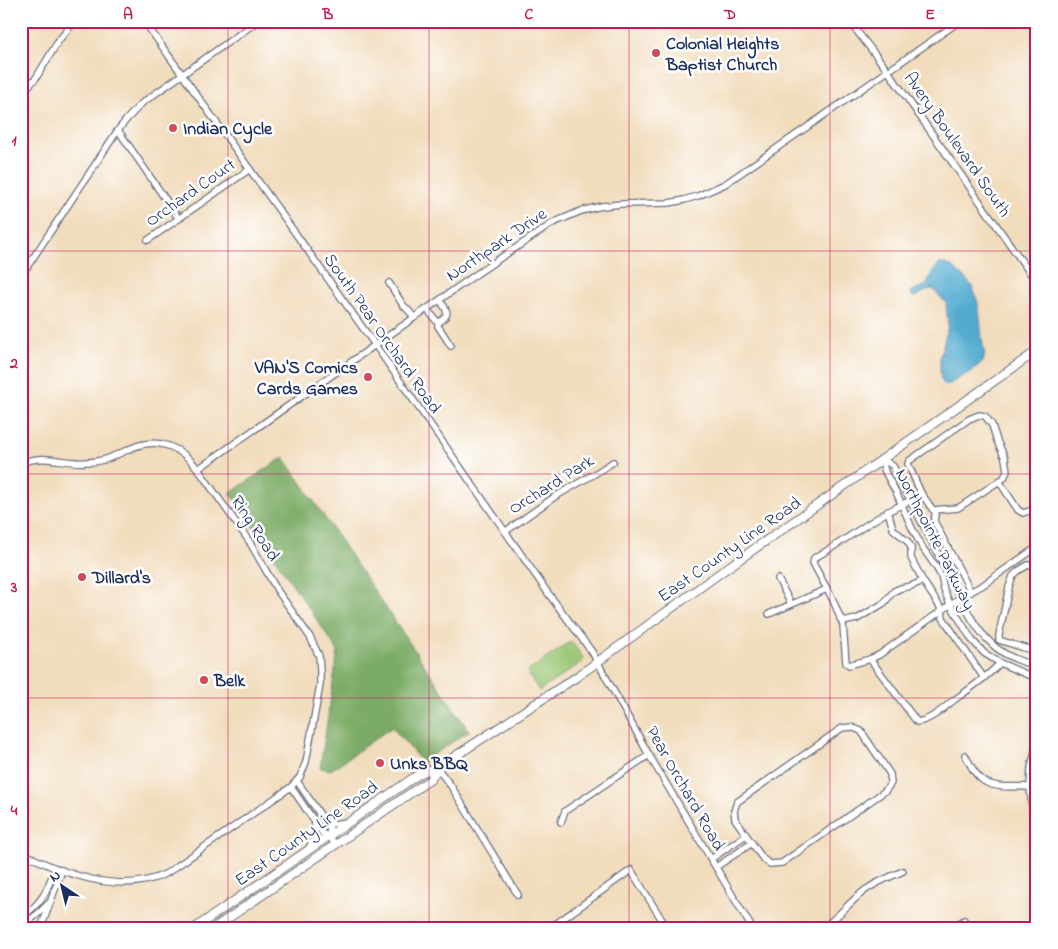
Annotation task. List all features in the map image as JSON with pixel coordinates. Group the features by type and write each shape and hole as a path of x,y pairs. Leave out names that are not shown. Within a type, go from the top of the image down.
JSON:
{"main road":[{"name":"East County Line Road","path":"196,928 416,776 437,768 578,676 644,627 1037,351"},
{"name":"East County Line Road","path":"214,928 431,779 437,768"}],"street":[{"path":"21,94 36,78 59,40 75,21"},
{"name":"South Pear Orchard Road","path":"144,21 375,345 548,593 592,652 597,662"},
{"path":"21,276 127,119 142,103 258,21"},
{"name":"Avery Boulevard South","path":"849,21 888,71 1037,283"},
{"name":"Northpark Drive","path":"198,469 542,229 564,218 602,206 676,202 698,196 725,184 960,21"},
{"path":"118,130 179,219"},
{"name":"Orchard Court","path":"148,240 250,169"},
{"path":"389,283 414,318"},
{"path":"438,323 448,313 440,300"},
{"path":"427,309 438,323 451,346"},
{"path":"979,415 985,416 992,425 1005,458 1007,472 1004,478 999,481 958,508 934,510 921,493 908,464 909,461 969,419 979,415"},
{"name":"Ring Road","path":"21,463 44,458 90,462 111,458 136,446 151,443 166,445 190,458 249,541 277,590 310,636 318,656 320,671 320,685 306,762 297,781 167,873 155,879 139,883 117,883 92,879 55,868 21,852"},
{"name":"Northpointe Parkway","path":"882,459 892,466 977,626 990,643 1007,655 1037,666"},
{"name":"Northpointe Parkway","path":"882,459 885,472 901,505 922,547 936,567 950,604 972,640 986,654 1000,663 1037,677"},
{"name":"Orchard Park","path":"506,531 556,496 613,462"},
{"path":"999,481 1018,510 1023,513 1037,511"},
{"path":"921,493 918,497 888,511 814,558 813,563 833,600 843,625 846,663 849,665 870,660 879,655 950,604 983,585 1037,547"},
{"path":"936,510 934,521 972,592"},
{"path":"888,511 893,529 911,547 911,558 942,610 943,618 984,678"},
{"path":"1037,567 1028,566 1012,576 999,635 999,640 1037,651"},
{"path":"778,579 791,604"},
{"path":"840,618 847,621 857,619 884,603 894,592 923,581"},
{"path":"769,614 827,589"},
{"path":"986,654 994,646"},
{"path":"870,660 917,722 922,722 933,716 984,678 1000,663"},
{"name":"Pear Orchard Road","path":"597,662 649,755 752,928"},
{"path":"851,727 861,731 890,774 891,783 885,791 782,863 770,864 763,859 746,835 735,819 736,802 842,728 851,727"},
{"path":"1037,742 1030,787 1037,858"},
{"path":"561,822 565,811 649,755"},
{"path":"964,755 984,783 992,786 1030,787"},
{"path":"437,768 451,786 518,895"},
{"path":"297,781 330,829 329,836"},
{"path":"291,787 323,834 329,836 336,844"},
{"path":"323,819 333,824 349,822"},
{"path":"308,851 314,837 315,822"},
{"path":"711,859 746,835"},
{"path":"716,867 752,842"},
{"path":"23,924 42,899 55,868"},
{"path":"41,928 62,870"},
{"path":"550,928 631,870 667,928"},
{"path":"823,928 864,891 877,882 903,871"},
{"path":"23,924 46,907 54,894"},
{"path":"952,928 964,920"}],"green space":[{"path":"284,457 469,731 422,762 392,727 331,770 320,768 338,651 230,493"},
{"path":"571,641 583,658 582,662 539,691 527,672"}],"water":[{"path":"939,264 945,264 953,268 971,285 979,311 984,353 983,362 946,386 941,379 940,357 948,326 946,303 933,289 913,297 911,293 926,285 931,274"}],"place":[{"name":"Colonial Heights Baptist Church","path":"656,53"},
{"name":"Indian Cycle","path":"173,128"},
{"name":"VAN'S Comics Cards Games","path":"368,377"},
{"name":"Dillard's","path":"82,577"},
{"name":"Belk","path":"204,680"},
{"name":"Unks BBQ","path":"380,763"}]}
